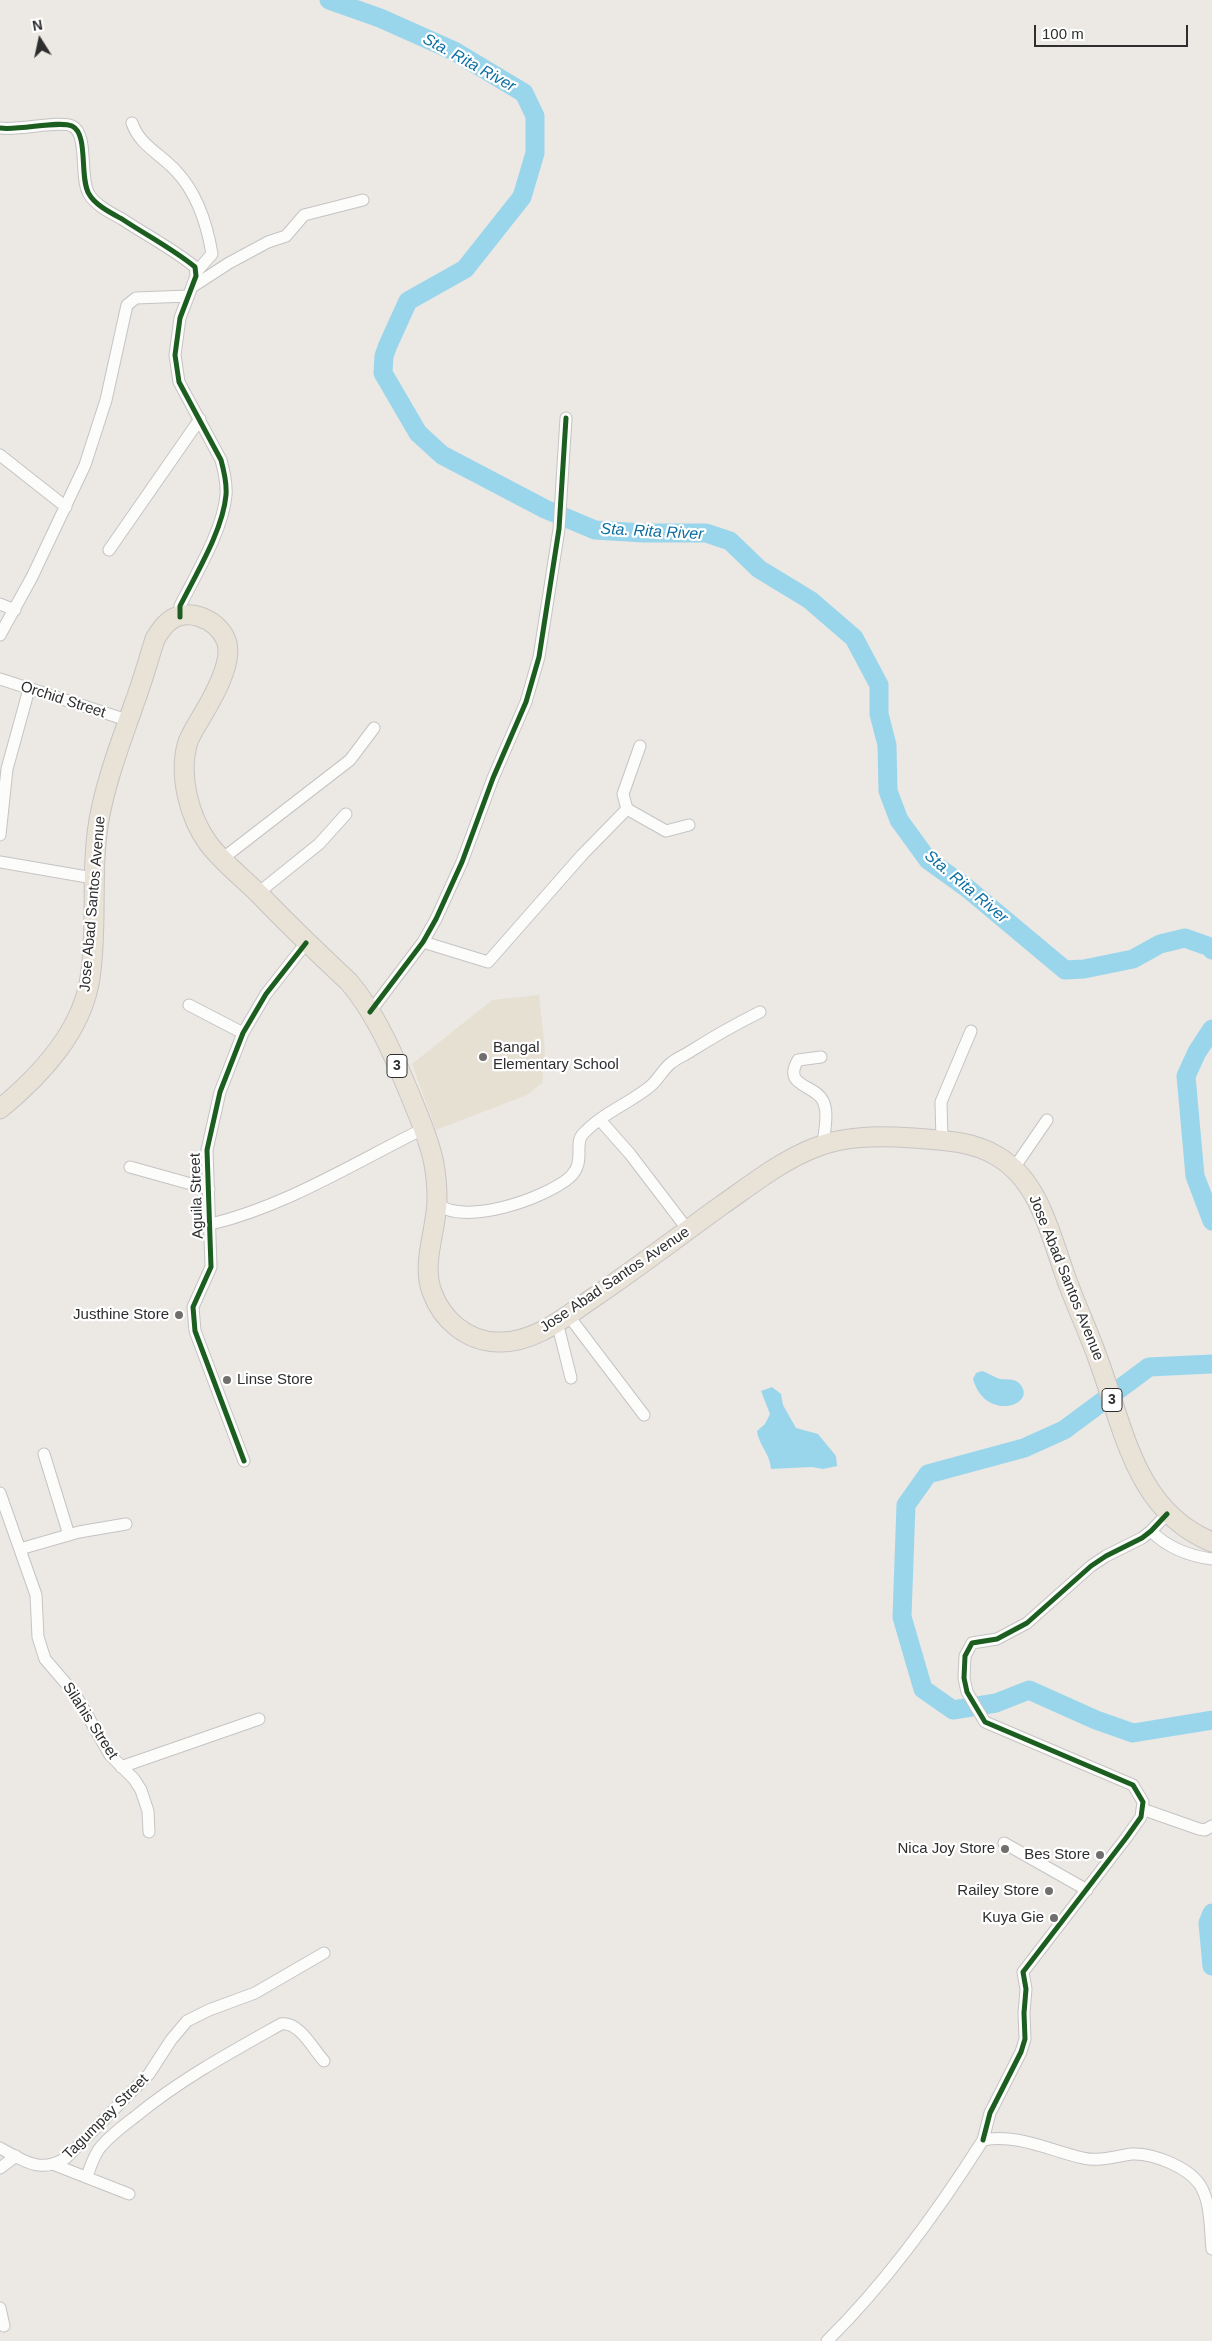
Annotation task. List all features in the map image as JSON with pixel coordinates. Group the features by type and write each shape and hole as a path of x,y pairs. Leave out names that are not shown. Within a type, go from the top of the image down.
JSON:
{"highway":[{"name":"Jose Abad Santos Avenue","path":"0,1109 15,1097 54,1055 73,1028 84,1002 90,978 93,878 99,820 109,777 155,639 167,623 180,617 191,615 209,620 226,641 227,660 220,680 187,744 185,765 188,800 201,832 222,859 362,998 400,1070 424,1129 434,1162 437,1204 430,1247 429,1278 435,1298 450,1321 466,1334 502,1343 535,1334 562,1318 771,1171 799,1155 823,1145 873,1137 942,1140 987,1150 1014,1168 1023,1177 1037,1200 1080,1316 1098,1357 1126,1442 1138,1470 1167,1514 1178,1524 1212,1542"}],"street":[{"path":"132,123 137,136 147,147 175,170 197,201 212,254 197,271 180,318 175,355 179,382 221,460 225,473 226,496 217,528 180,606 180,617"},
{"path":"0,128 22,129 67,124 75,128 81,138 85,182 89,195 102,208 186,260 197,271"},
{"path":"0,635 15,610 85,466 106,400 127,304 136,298 190,292 229,262 286,236 304,215 363,200"},
{"path":"370,1012 423,942 447,897 493,778 526,702 539,657 559,529 566,418"},
{"path":"109,550 200,419"},
{"path":"0,455 66,507"},
{"path":"0,604 15,610"},
{"name":"Orchid Street","path":"0,679 127,720"},
{"path":"0,835 7,769 30,689"},
{"path":"222,859 350,760 374,728"},
{"path":"640,746 623,794 627,809 666,830 689,825"},
{"path":"423,942 488,962 582,855 627,809"},
{"path":"258,893 319,844 346,814"},
{"path":"0,862 93,878"},
{"name":"Aguila Street","path":"244,1461 195,1331 193,1318 192,1307 211,1267 207,1150 212,1120 220,1092 243,1033 266,994 306,943"},
{"path":"189,1005 243,1033"},
{"path":"437,1204 456,1212 486,1210 516,1204 543,1193 569,1178 576,1170 581,1154 580,1139 600,1120 648,1088 673,1062 731,1026 760,1012"},
{"path":"942,1140 941,1102 971,1031"},
{"path":"821,1057 798,1060 793,1073 802,1086 818,1094 822,1099 825,1108 823,1145"},
{"path":"600,1120 630,1154 688,1230"},
{"path":"1014,1168 1047,1120"},
{"path":"211,1224 232,1219 278,1201 424,1129"},
{"path":"130,1167 209,1189"},
{"path":"562,1318 572,1378"},
{"path":"562,1318 644,1415"},
{"path":"44,1454 69,1535"},
{"name":"Silahis Street","path":"0,1492 36,1596 38,1637 45,1659 75,1694 102,1744 134,1779 141,1790 148,1810 149,1832"},
{"path":"827,2341 854,2314 904,2253 983,2140 990,2113 1021,2052 1025,2039 1024,2013 1026,1989 1023,1972 1088,1890 1141,1817 1143,1802 1138,1790 1133,1785 985,1722 967,1692 964,1663 968,1648 972,1643 997,1638 1027,1623 1098,1561 1151,1531 1167,1514"},
{"path":"20,1549 69,1535 126,1524"},
{"path":"1151,1531 1174,1549 1212,1559"},
{"path":"121,1767 259,1719"},
{"path":"1142,1809 1199,1829 1204,1830 1212,1826"},
{"path":"1004,1843 1088,1890"},
{"name":"Tagumpay Street","path":"0,2148 38,2167 55,2165 66,2158 149,2074 171,2040 187,2022 209,2010 255,1993 324,1953"},
{"path":"87,2177 92,2160 113,2134 162,2095 281,2024 288,2022 295,2026 324,2061"},
{"path":"983,2140 997,2137 1015,2140 1089,2160 1135,2154 1156,2157 1180,2168 1200,2185 1207,2206 1212,2248"},
{"path":"0,2168 16,2156"},
{"path":"55,2165 129,2194"},
{"path":"0,2308 4,2326"}],"shaded area":[{"name":"Bangal Elementary School","path":"539,995 545,1050 542,1083 527,1095 436,1130 412,1064 492,1000"}],"water":[{"path":"982,1371 1000,1379 1017,1381 1024,1391 1022,1398 1017,1403 1008,1406 988,1401 979,1393 973,1379 976,1373"},
{"path":"772,1387 781,1394 783,1405 796,1428 818,1434 836,1456 837,1466 823,1469 812,1467 771,1469 769,1458 757,1431 765,1424 770,1414 761,1391"}],"waterway":[{"name":"Sta. Rita River","path":"329,0 380,18 454,51 524,93 535,116 535,153 522,197 465,269 408,301 388,345 384,356 383,373 418,433 442,455 545,509 595,530 644,533 706,533 730,541 759,569 810,600 854,638 879,685 879,714 887,745 888,791 899,820 928,860 967,888 1065,970 1084,969 1133,959 1160,944 1185,938 1210,947 1212,950"},
{"path":"1212,1029 1197,1052 1186,1076 1195,1176 1212,1221"},
{"path":"1212,1364 1149,1367 1064,1430 1024,1448 928,1474 906,1505 902,1617 923,1689 953,1710 996,1703 1029,1690 1096,1720 1133,1733 1212,1720"},
{"path":"1212,1913 1208,1923 1212,1966"}],"cycle path":[{"path":"0,128 8,129 58,124 72,126 80,138 86,187 95,202 169,248 195,267 196,276 180,318 175,355 179,382 221,460 225,477 226,495 220,523 208,552 180,606 180,617"},
{"path":"370,1012 423,942 436,919 462,862 493,778 526,702 539,657 559,529 566,418"},
{"path":"244,1461 195,1331 193,1307 211,1267 207,1150 220,1092 243,1033 266,994 306,943"},
{"path":"983,2140 990,2113 1021,2052 1025,2039 1024,2013 1026,1989 1023,1972 1141,1817 1143,1802 1133,1785 985,1722 967,1692 964,1678 965,1656 972,1643 997,1639 1027,1623 1091,1566 1106,1556 1142,1538 1167,1514"}],"place":[{"name":"Bangal Elementary School","path":"483,1057"},
{"name":"Justhine Store","path":"179,1315"},
{"name":"Linse Store","path":"227,1380"},
{"name":"Nica Joy Store","path":"1005,1849"},
{"name":"Bes Store","path":"1100,1855"},
{"name":"Railey Store","path":"1049,1891"},
{"name":"Kuya Gie","path":"1054,1918"}]}
